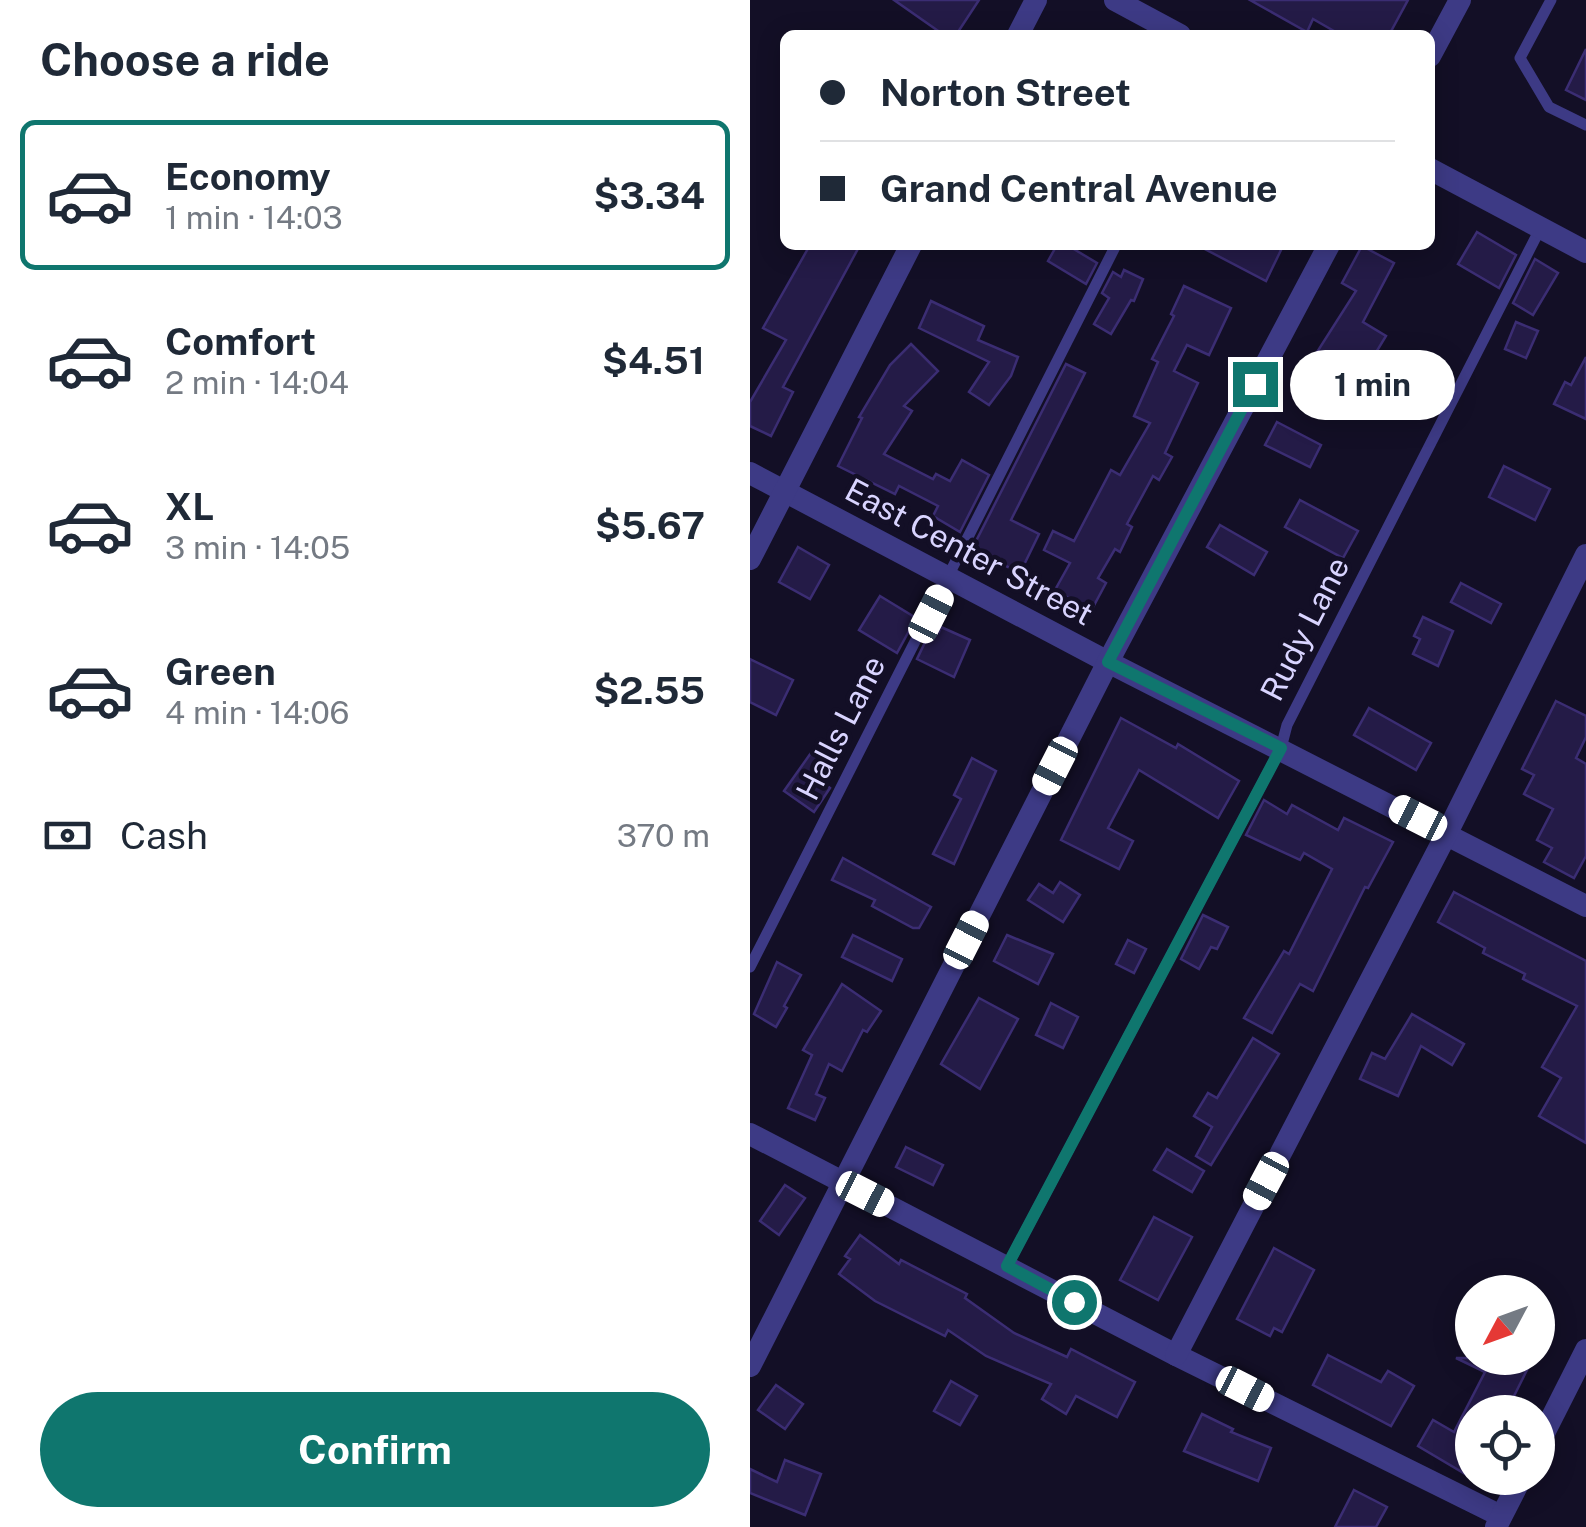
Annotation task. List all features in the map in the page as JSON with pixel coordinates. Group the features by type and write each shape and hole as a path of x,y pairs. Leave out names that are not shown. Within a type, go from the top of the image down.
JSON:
{"street":[{"path":"1021,30 1036,0"},
{"path":"1115,0 1171,30"},
{"path":"1435,47 1460,0"},
{"path":"1435,172 1586,252"},
{"path":"750,560 908,250"},
{"path":"750,1366 1108,662 1326,250"},
{"name":"East Center Street","path":"750,473 1108,662 1586,906"},
{"path":"1176,1354 1448,833 1586,555"},
{"path":"750,1134 1498,1522 1512,1495"},
{"path":"1555,1411 1586,1350"}],"lane":[{"path":"1551,0 1520,58 1549,107 1586,125"},
{"name":"Rudy Lane","path":"1007,1266 1281,748 1287,724 1540,228"},
{"name":"Halls Lane","path":"750,967 1113,250"}],"building":[{"path":"894,0 979,0 959,30 937,30"},
{"path":"1250,0 1408,0 1392,30 1332,30 1313,19 1308,30"},
{"path":"1586,49 1586,100 1566,90"},
{"path":"1477,232 1516,255 1499,288 1458,264"},
{"path":"807,250 857,250 783,387 793,392 771,436 750,426 750,402 786,340 763,328"},
{"path":"1054,250 1075,250 1097,263 1086,284 1048,261"},
{"path":"1207,250 1281,250 1266,281"},
{"path":"1360,250 1370,250 1394,263 1363,322 1386,336 1369,364 1358,357 1330,413 1294,396 1310,363 1356,291 1342,283"},
{"path":"1535,259 1558,273 1533,315 1513,303"},
{"path":"1124,270 1143,279 1134,301 1131,300 1111,334 1094,324 1109,298 1102,293 1113,272 1121,277"},
{"path":"1184,286 1231,308 1209,355 1187,345 1174,371 1198,383 1165,453 1172,457 1159,480 1153,476 1127,524 1132,527 1120,552 1115,549 1098,578 1106,583 1091,611 1055,590 1070,563 1044,550 1053,531 1074,541 1111,470 1120,475 1150,423 1134,416 1158,362 1152,359"},
{"path":"931,301 984,326 978,340 1018,357 1011,376 989,405 969,392 989,362 919,328"},
{"path":"1516,322 1538,331 1526,358 1505,349"},
{"path":"911,344 938,371 904,406 912,411 884,454 933,479 936,474 950,481 962,460 989,475 960,532 933,516 938,506 899,486 895,494 838,466 862,418 859,417 890,365"},
{"path":"1586,357 1586,419 1554,404 1565,382 1571,385"},
{"path":"1066,364 1085,373 1011,520 1039,534 1020,573 972,549"},
{"path":"1277,422 1321,445 1310,467 1265,445"},
{"path":"1504,466 1550,489 1535,520 1489,497"},
{"path":"1300,500 1358,531 1343,558 1285,527"},
{"path":"1220,525 1267,552 1254,575 1207,547"},
{"path":"798,547 829,565 810,599 779,582"},
{"path":"1461,583 1501,604 1491,623 1451,602"},
{"path":"880,596 916,618 897,653 859,630"},
{"path":"1423,617 1453,631 1438,666 1413,654 1420,639 1414,636"},
{"path":"941,627 970,640 954,677 917,659 932,628 939,632"},
{"path":"750,659 793,680 776,715 750,702"},
{"path":"1556,701 1586,716 1586,737 1576,758 1586,764 1586,856 1574,878 1544,862 1552,848 1537,840 1553,809 1524,794 1534,775 1522,769"},
{"path":"1369,708 1431,743 1416,770 1354,735"},
{"path":"1121,718 1176,748 1178,744 1239,781 1218,818 1139,770 1108,828 1133,841 1119,869 1061,840"},
{"path":"813,750 828,761 817,778 830,788 814,812 784,791"},
{"path":"972,758 996,771 954,864 933,854 961,799 954,795"},
{"path":"1264,800 1287,814 1292,805 1338,830 1344,818 1393,842 1368,888 1365,887 1313,991 1300,984 1272,1033 1244,1018 1284,951 1289,954 1332,869 1304,853 1300,860 1246,835"},
{"path":"843,858 931,907 919,928 872,906 875,900 832,880"},
{"path":"1060,882 1080,895 1063,922 1028,900 1039,884 1053,893"},
{"path":"1454,892 1586,961 1586,1143 1539,1116 1561,1078 1542,1067 1577,1006 1523,979 1525,974 1483,953 1485,948 1438,922"},
{"path":"1203,915 1228,927 1217,949 1211,947 1199,969 1181,959"},
{"path":"853,935 902,959 892,981 842,957"},
{"path":"1007,935 1053,954 1038,984 994,961"},
{"path":"1128,940 1146,949 1134,973 1116,964"},
{"path":"777,962 801,975 776,1027 754,1014"},
{"path":"842,984 881,1011 867,1032 863,1030 842,1071 829,1064 816,1094 825,1098 815,1120 788,1108 812,1055 803,1050"},
{"path":"979,998 1018,1019 980,1089 941,1064"},
{"path":"1051,1003 1078,1017 1063,1048 1036,1035"},
{"path":"1412,1014 1464,1044 1452,1065 1421,1046 1398,1096 1360,1079 1372,1053 1385,1059"},
{"path":"1253,1038 1279,1054 1211,1165 1196,1156 1212,1127 1194,1116 1208,1093 1217,1098"},
{"path":"906,1147 943,1165 933,1185 896,1167"},
{"path":"1167,1149 1204,1171 1192,1192 1154,1170"},
{"path":"785,1185 805,1198 779,1235 760,1221"},
{"path":"1154,1217 1192,1237 1158,1300 1120,1280"},
{"path":"860,1235 899,1264 901,1260 967,1294 965,1298 1014,1333 1067,1357 1071,1349 1135,1382 1117,1417 1076,1396 1066,1414 1042,1399 1051,1384 986,1356 948,1330 945,1336 875,1301 839,1274 850,1259 845,1256"},
{"path":"1274,1248 1314,1270 1282,1332 1274,1328 1270,1336 1237,1319"},
{"path":"1328,1355 1381,1382 1388,1371 1414,1386 1391,1426 1313,1385"},
{"path":"1483,1375 1524,1375 1514,1395 1473,1395"},
{"path":"951,1381 977,1396 960,1425 934,1411"},
{"path":"776,1385 803,1404 785,1429 758,1410"},
{"path":"1202,1414 1233,1429 1231,1432 1271,1448 1258,1481 1184,1451"},
{"path":"1433,1420 1454,1432 1455,1468 1418,1446"},
{"path":"785,1460 821,1474 805,1515 750,1493 750,1469 777,1482"},
{"path":"1354,1490 1387,1507 1376,1527 1335,1527"}],"route":[{"path":"1074,1302 1007,1266 1281,748 1108,662 1255,384"}]}
